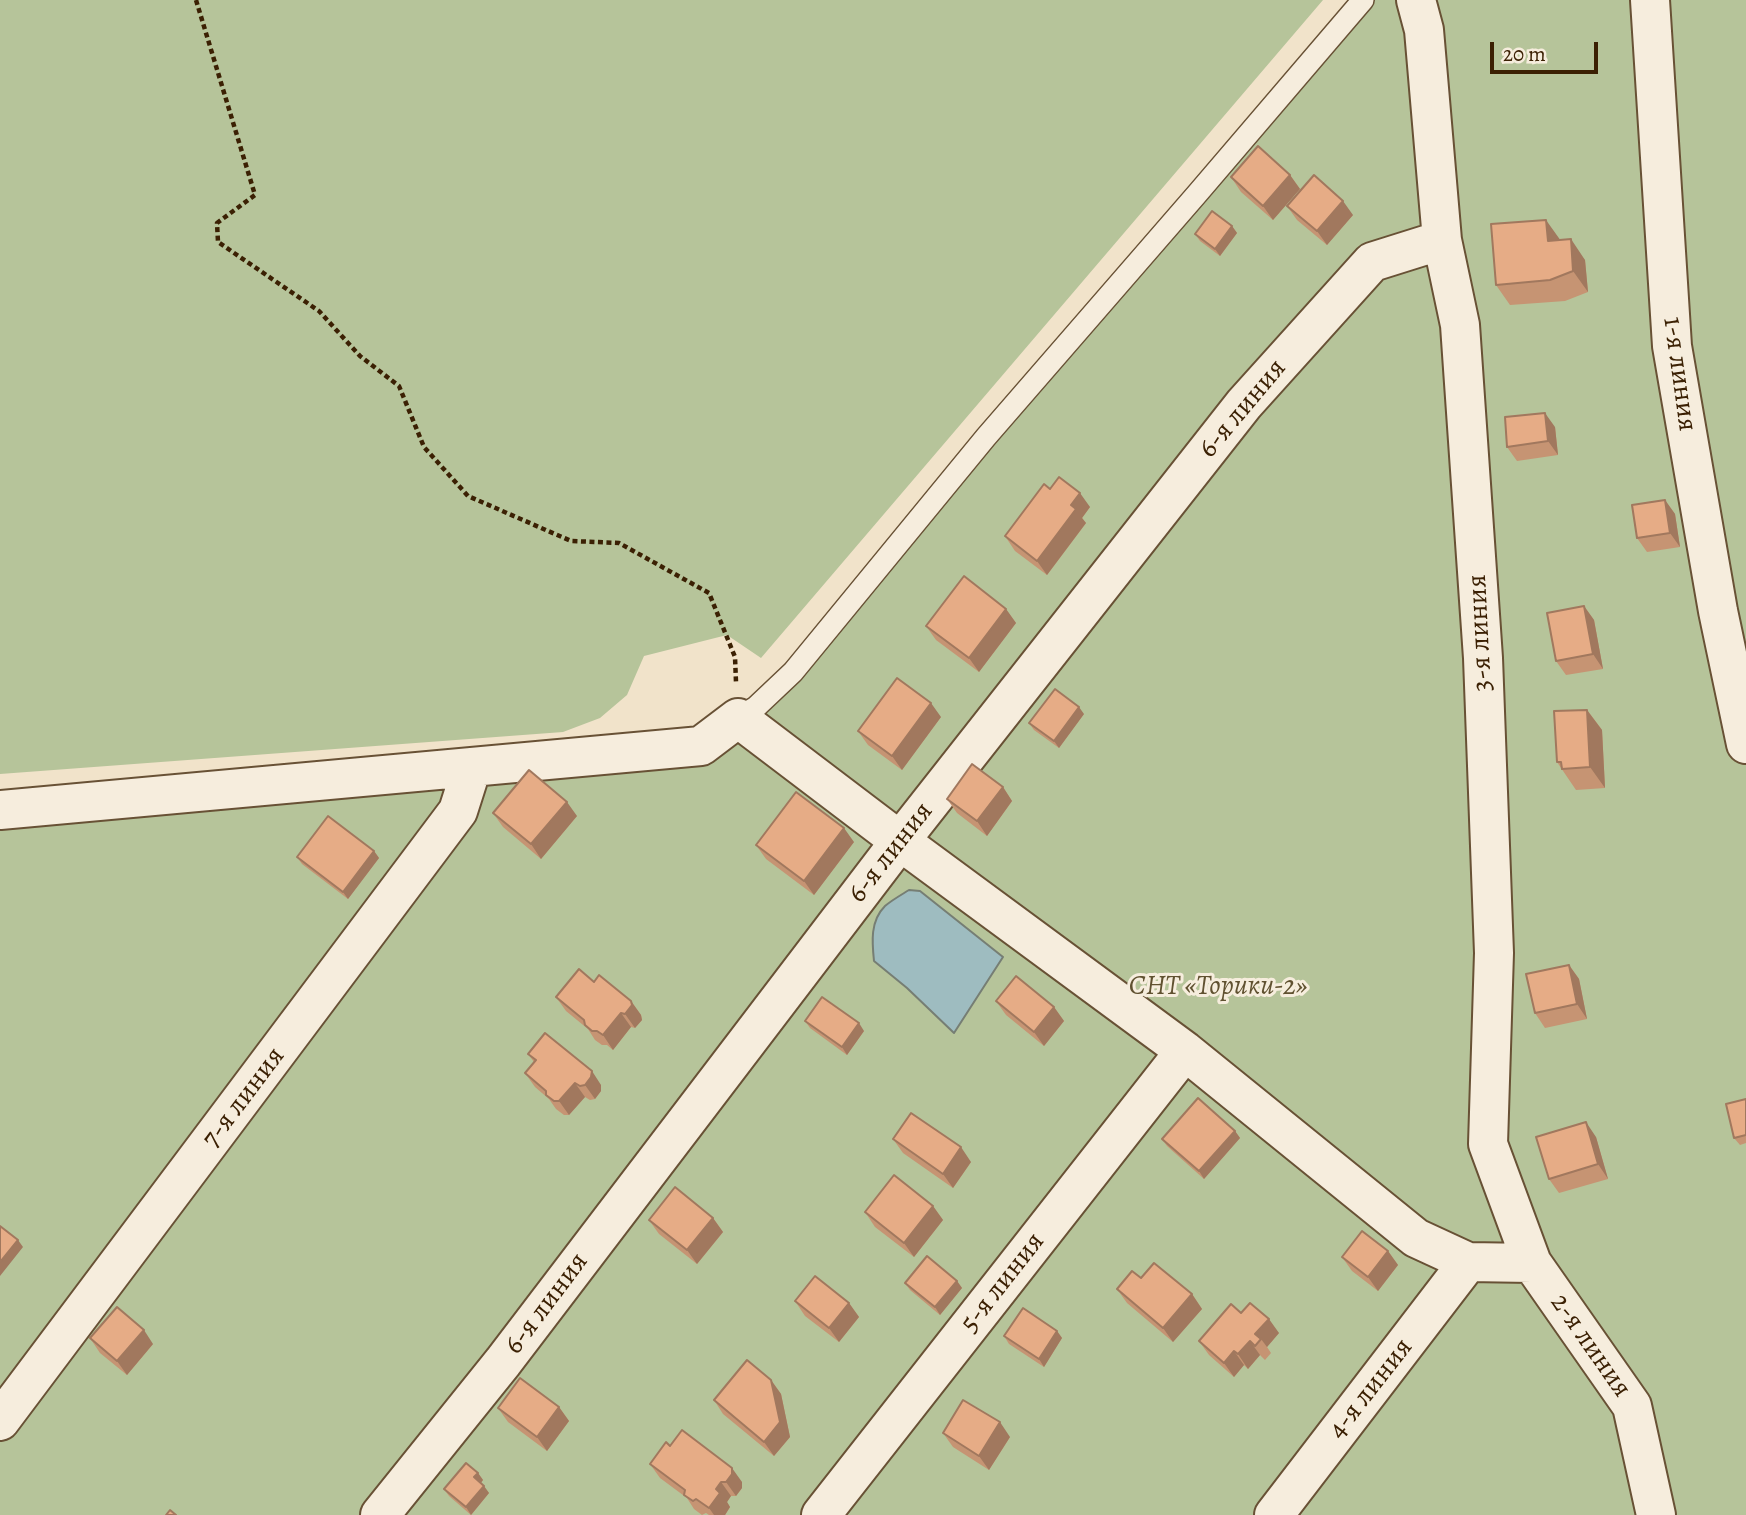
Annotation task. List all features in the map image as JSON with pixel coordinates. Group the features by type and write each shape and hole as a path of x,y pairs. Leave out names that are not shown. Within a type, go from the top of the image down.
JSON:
{"street":[{"name":"3-я линия","path":"1416,0 1424,30 1442,240 1460,325 1483,658 1494,953 1488,1144 1532,1263"},
{"name":"1-я линия","path":"1650,0 1672,346 1718,611 1746,744"},
{"name":"6-я линия","path":"380,1515 503,1362 900,841 1244,404 1372,261 1442,240"},
{"path":"0,810 701,746 738,718 1185,1051 1416,1238 1468,1262 1532,1263"},
{"name":"7-я линия","path":"0,1421 458,811 472,767"},
{"name":"5-я линия","path":"821,1515 1185,1051"},
{"name":"4-я линия","path":"1274,1515 1468,1262"},
{"name":"2-я линия","path":"1532,1263 1632,1406 1656,1515"}],"lane":[{"path":"738,718 756,707 793,672 986,437 1363,0"}],"path":[{"path":"196,0 255,195 217,223 218,242 319,310 360,356 399,386 424,447 468,496 570,541 619,543 709,593 735,657 738,718"}],"green space":[{"path":"0,0 1323,0 761,658 727,635 644,656 627,695 600,718 563,732 0,774"},
{"name":"СНТ «Торики-2»","path":"1363,0 1746,0 1746,1515 0,1515 0,810 701,746 756,707"}],"water":[{"path":"909,890 920,891 1003,957 954,1033 874,961 873,939 877,918 885,906"}],"building":[{"path":"1258,146 1290,175 1263,206 1231,177"},
{"path":"1314,175 1343,201 1317,231 1287,206"},
{"path":"1212,211 1232,226 1215,249 1195,234"},
{"path":"1546,220 1548,241 1571,239 1573,271 1550,280 1496,285 1491,224"},
{"path":"1545,413 1548,441 1507,447 1505,417"},
{"path":"1059,477 1080,493 1071,505 1076,509 1037,561 1005,536 1044,484 1050,489"},
{"path":"1665,500 1670,533 1637,538 1632,505"},
{"path":"964,576 1006,609 969,658 926,626"},
{"path":"1584,606 1593,654 1556,661 1547,613"},
{"path":"897,678 931,703 892,756 858,731"},
{"path":"1055,689 1079,707 1054,741 1029,723"},
{"path":"1587,710 1590,767 1562,769 1561,762 1557,762 1554,711"},
{"path":"972,764 1003,787 977,821 947,799"},
{"path":"529,770 567,802 531,844 493,813"},
{"path":"796,792 844,828 804,881 756,845"},
{"path":"328,816 374,851 343,892 297,857"},
{"path":"1569,965 1577,1004 1535,1013 1526,974"},
{"path":"579,969 594,982 599,975 631,1001 632,1005 625,1014 621,1013 603,1035 592,1031 585,1025 584,1020 556,997"},
{"path":"1016,976 1054,1007 1034,1032 996,1001"},
{"path":"822,997 859,1023 842,1047 805,1021"},
{"path":"545,1033 592,1071 585,1085 575,1083 559,1101 546,1095 546,1091 525,1073 536,1060 528,1054"},
{"path":"1198,1098 1235,1131 1199,1171 1162,1139"},
{"path":"1746,1099 1746,1135 1734,1138 1726,1104"},
{"path":"911,1113 961,1147 943,1174 893,1139"},
{"path":"1586,1122 1598,1164 1549,1179 1536,1137"},
{"path":"894,1175 933,1206 904,1243 865,1212"},
{"path":"675,1187 713,1218 687,1250 649,1220"},
{"path":"0,1226 18,1240 0,1262"},
{"path":"1362,1231 1388,1251 1368,1277 1342,1257"},
{"path":"927,1256 957,1281 935,1307 905,1283"},
{"path":"1154,1263 1192,1294 1163,1328 1117,1289 1132,1271 1141,1278"},
{"path":"815,1276 849,1303 829,1328 795,1301"},
{"path":"1250,1303 1269,1319 1255,1334 1261,1339 1255,1346 1250,1341 1238,1354 1234,1351 1224,1363 1199,1341 1231,1304 1241,1313"},
{"path":"117,1307 144,1330 117,1361 90,1338"},
{"path":"1023,1308 1057,1331 1039,1359 1004,1336"},
{"path":"747,1360 771,1380 780,1422 764,1442 714,1400"},
{"path":"520,1378 559,1407 537,1437 498,1408"},
{"path":"963,1400 1000,1422 979,1456 943,1433"},
{"path":"682,1430 732,1468 732,1474 726,1482 721,1482 716,1489 720,1493 709,1508 684,1495 685,1490 650,1464 666,1442 670,1446"},
{"path":"466,1463 478,1473 474,1477 484,1486 466,1507 444,1489"}]}
